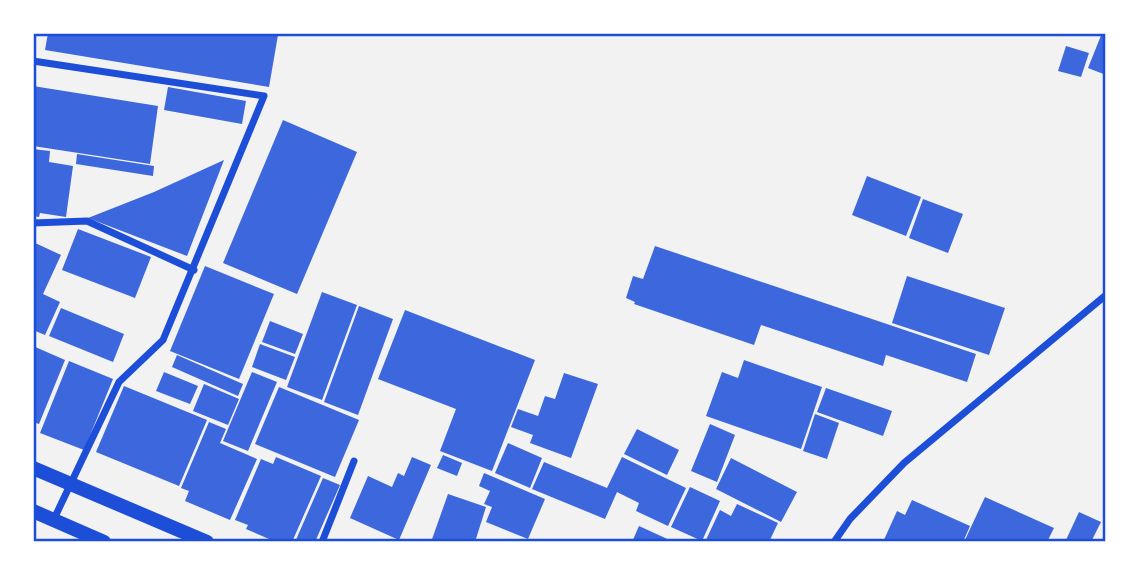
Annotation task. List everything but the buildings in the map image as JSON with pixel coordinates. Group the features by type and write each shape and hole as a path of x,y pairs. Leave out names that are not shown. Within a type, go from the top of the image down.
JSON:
{"main road":[{"path":"33,468 207,542"},
{"path":"33,511 104,542"}],"street":[{"path":"33,61 264,96 163,340 120,382 53,521"},
{"path":"33,223 87,221 194,270"},
{"path":"834,542 850,519 904,463 1106,295"},
{"path":"322,542 354,461"}]}
